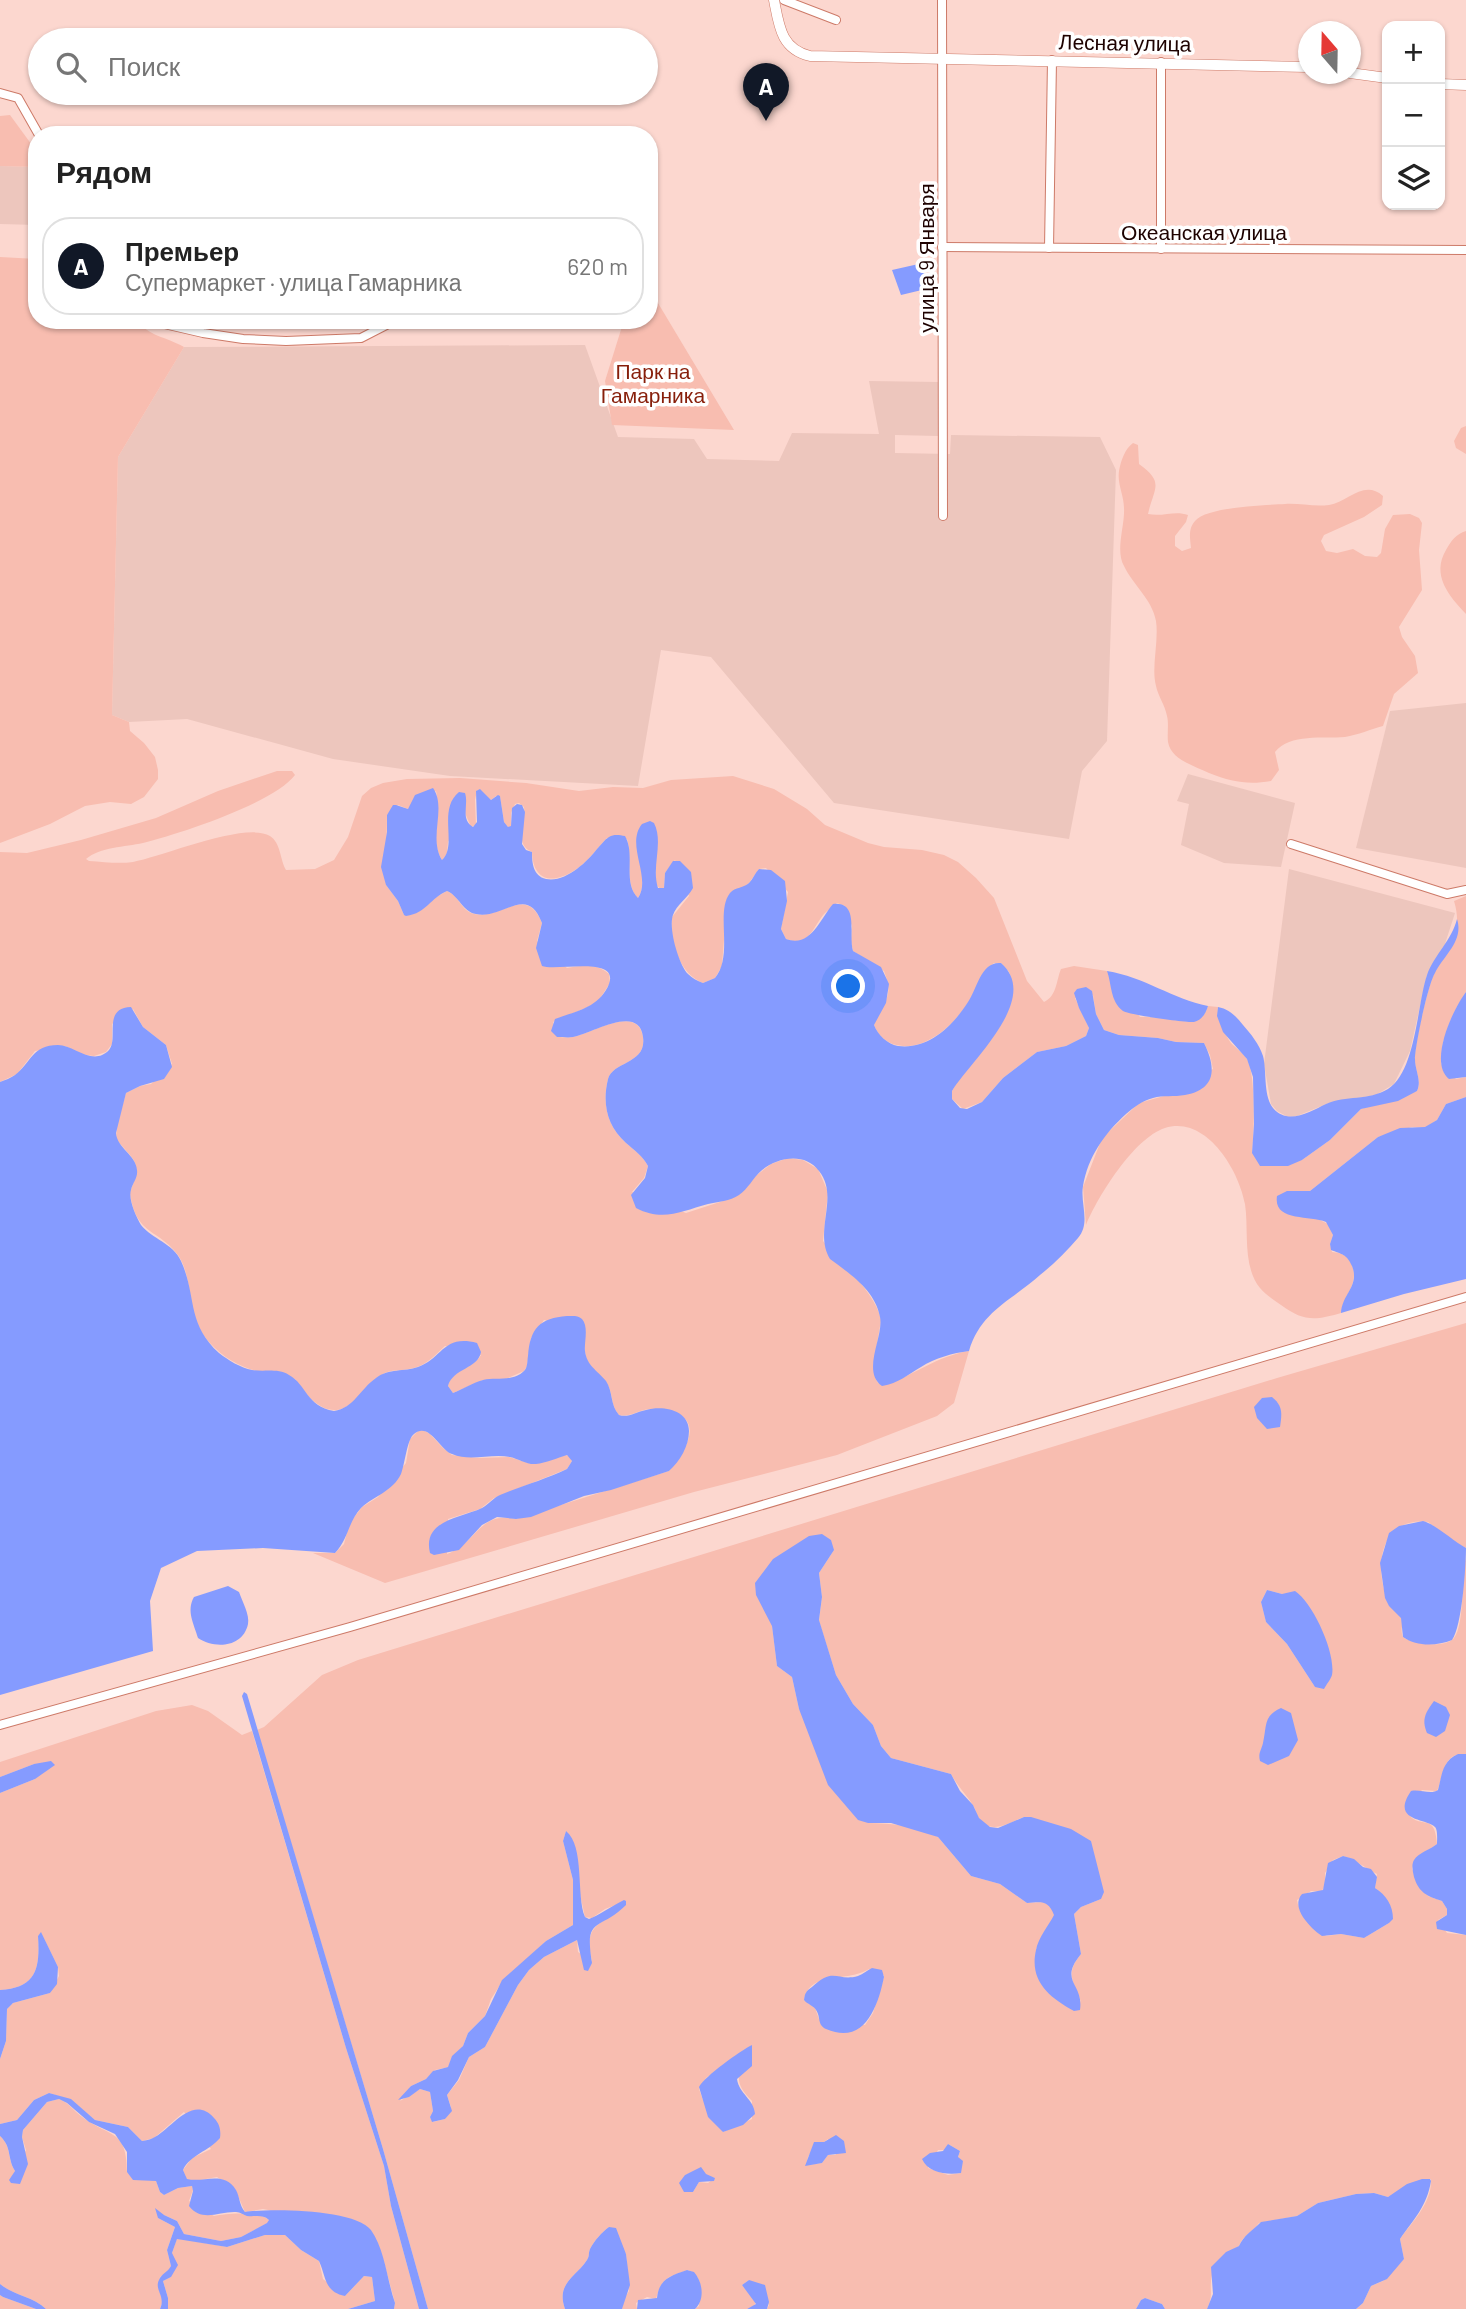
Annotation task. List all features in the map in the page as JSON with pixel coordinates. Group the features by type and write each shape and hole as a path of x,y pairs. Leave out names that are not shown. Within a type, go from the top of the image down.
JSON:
{"street":[{"name":"Лесная улица","path":"774,0 784,40 800,54 817,57 1298,67"},
{"path":"784,0 836,20"},
{"name":"улица 9 Января","path":"942,0 943,516"},
{"path":"1049,248 1052,60"},
{"path":"1161,62 1161,249"},
{"path":"1361,74 1382,77"},
{"path":"1445,84 1466,85"},
{"path":"0,93 18,98 34,126"},
{"name":"Океанская улица","path":"942,247 1466,250"},
{"path":"183,329 243,339 286,341 361,338 378,329"},
{"path":"1291,844 1447,894 1466,890"},
{"path":"0,1725 363,1623 1466,1297"}],"shaded area":[{"path":"0,166 28,167 28,225 0,224"},
{"path":"585,345 618,437 694,439 707,459 779,461 792,433 879,434 869,381 938,382 938,436 895,435 895,453 950,454 951,435 1100,437 1116,470 1107,741 1082,771 1069,839 834,803 711,657 661,650 638,786 450,776 333,759 187,719 129,722 112,715 118,457 184,347"},
{"path":"1466,703 1466,868 1356,848 1390,711"},
{"path":"1188,774 1295,803 1281,867 1224,863 1181,845 1189,804 1177,801"},
{"path":"1289,869 1455,913 1443,950 1427,975 1410,1051 1394,1084 1376,1095 1329,1103 1288,1117 1271,1104 1264,1064"}],"green space":[{"path":"10,115 28,140 28,167 0,166 0,116"},
{"path":"0,257 28,259 28,329 146,329 184,347 118,457 112,715 129,722 130,731 155,757 158,779 144,797 131,804 110,802 85,806 50,824 0,843"},
{"name":"Парк на Гамарника","path":"658,303 734,430 612,425 605,381 621,329 658,329"},
{"path":"1466,426 1466,454 1456,448 1454,441 1461,428"},
{"path":"1133,443 1138,445 1139,464 1155,481 1148,514 1188,515 1175,536 1175,546 1182,551 1191,548 1190,530 1201,516 1237,508 1290,504 1329,505 1356,493 1376,491 1383,496 1382,505 1364,517 1324,535 1321,541 1326,551 1337,553 1353,549 1365,556 1377,557 1381,553 1385,529 1393,515 1410,514 1419,518 1422,523 1419,550 1422,590 1399,627 1402,637 1415,656 1418,673 1394,694 1383,726 1345,737 1307,738 1289,742 1275,752 1279,770 1271,781 1240,782 1217,776 1184,762 1174,753 1168,742 1166,712 1155,679 1157,637 1154,613 1124,566 1120,553 1124,508 1119,471 1124,455"},
{"path":"1466,531 1466,614 1444,585 1440,568 1450,544"},
{"path":"277,771 292,771 295,775 284,786 247,806 179,833 105,850 86,859 133,862 224,836 258,833 274,839 286,870 315,869 334,860 348,837 362,796 383,783 407,779 460,778 526,783 579,791 613,787 643,788 671,780 733,776 774,789 807,809 825,825 868,843 922,850 944,855 958,862 994,898 1027,981 1044,1002 1054,992 1061,969 1074,966 1107,971 1140,1017 1190,1021 1201,1018 1208,1006 1218,1007 1226,1035 1247,1059 1250,1067 1254,1104 1252,1153 1302,1160 1330,1140 1361,1109 1417,1091 1419,1083 1415,1053 1423,1012 1434,974 1450,946 1457,926 1454,901 1466,896 1466,992 1443,1042 1441,1064 1456,1079 1466,1077 1466,1097 1446,1104 1437,1120 1425,1128 1412,1127 1378,1137 1310,1191 1287,1191 1294,1216 1316,1218 1328,1224 1333,1235 1330,1244 1332,1252 1346,1256 1354,1270 1353,1283 1341,1313 1316,1318 1303,1317 1270,1297 1254,1279 1248,1259 1242,1190 1218,1148 1207,1137 1194,1130 1180,1126 1165,1128 1141,1143 1118,1169 1086,1225 1083,1187 1102,1138 1139,1103 1164,1096 1213,1069 1204,1043 1119,1035 1104,1030 1096,1014 1093,995 1075,998 1089,1028 1086,1036 1066,1046 1037,1052 1003,1078 982,1102 963,1109 952,1099 952,1091 1012,981 1009,972 1001,963 994,963 986,971 965,1007 951,1024 933,1038 913,1045 893,1044 882,1037 874,1025 888,995 884,971 853,951 852,926 845,906 837,903 824,914 810,935 800,941 786,939 781,929 788,892 766,868 759,869 749,883 727,899 722,966 715,978 703,983 688,972 674,946 672,917 689,896 675,860 665,873 664,888 660,889 656,884 655,861 637,845 642,880 638,898 631,886 627,839 607,838 575,870 559,878 545,877 536,869 532,852 523,844 524,807 519,803 515,804 511,813 511,827 508,827 504,822 500,796 491,800 477,790 476,825 471,827 465,813 448,842 447,854 442,860 436,844 436,791 408,809 398,805 387,815 386,885 404,915 447,891 471,913 481,915 520,904 528,906 536,911 542,923 537,941 567,968 595,966 609,974 610,983 597,1003 553,1022 557,1037 573,1037 623,1021 632,1022 639,1027 643,1046 635,1057 611,1073 606,1097 610,1122 614,1129 648,1166 644,1178 632,1192 686,1213 723,1201 771,1164 788,1158 803,1160 818,1169 828,1192 823,1241 865,1289 878,1310 881,1320 874,1362 877,1382 885,1385 936,1361 969,1351 954,1403 937,1416 837,1455 694,1492 385,1583 313,1553 335,1553 344,1544 349,1524 362,1507 378,1497 406,1463 410,1439 418,1431 423,1430 430,1434 452,1455 509,1457 532,1464 566,1455 572,1461 567,1469 494,1498 480,1509 448,1519 447,1554 466,1543 494,1520 516,1519 669,1471 685,1448 690,1429 687,1421 680,1415 668,1411 651,1409 619,1415 608,1385 592,1369 587,1359 585,1326 544,1320 531,1338 524,1371 506,1379 483,1380 453,1393 448,1386 450,1380 481,1355 445,1346 420,1366 383,1374 355,1400 337,1410 321,1406 314,1401 295,1379 259,1372 237,1364 208,1341 195,1320 187,1275 178,1255 137,1217 130,1193 136,1175 135,1164 116,1139 126,1093 151,1084 172,1064 166,1045 143,1027 133,1009 112,1024 112,1044 106,1052 94,1056 84,1055 65,1046 35,1051 17,1074 0,1082 0,852 27,853 81,840 156,818 218,791"},
{"path":"1466,1323 1466,1548 1428,1522 1413,1522 1401,1526 1392,1534 1382,1555 1381,1567 1385,1593 1401,1617 1403,1637 1415,1642 1439,1644 1454,1638 1460,1622 1466,1557 1466,1754 1458,1754 1448,1761 1437,1791 1422,1790 1406,1809 1415,1820 1429,1824 1436,1833 1437,1844 1415,1859 1412,1869 1428,1896 1442,1901 1447,1909 1447,1915 1438,1920 1447,1933 1466,1935 1466,2309 1356,2309 1363,2303 1371,2286 1383,2281 1404,2259 1400,2239 1425,2204 1431,2179 1388,2197 1374,2193 1356,2194 1318,2203 1297,2216 1259,2223 1239,2246 1217,2265 1212,2275 1211,2298 1207,2309 1165,2309 1162,2304 1145,2298 1136,2309 767,2309 769,2305 749,2280 742,2285 756,2302 754,2306 747,2309 695,2309 699,2306 700,2285 697,2276 688,2270 667,2279 656,2299 647,2297 636,2303 637,2309 622,2309 629,2291 626,2254 609,2227 590,2249 587,2260 568,2281 563,2293 565,2309 428,2309 383,2149 257,1730 264,1727 322,1675 358,1660 1277,1378","holes":["834,1550 819,1573 822,1597 819,1621 836,1675 853,1704 873,1725 881,1746 891,1758 951,1774 972,1803 978,1817 988,1826 1006,1825 1024,1817 1101,1899 1081,1907 1074,1914 1081,1954 1073,1967 1072,1977 1081,2002 1036,1949 1055,1915 1050,1905 1045,1902 1027,1903 1000,1884 971,1876 938,1837 930,1833 904,1826 868,1823 799,1709 792,1677 777,1666 772,1626","1267,1590 1282,1594 1315,1687 1287,1644 1266,1622 1261,1602","566,1831 585,1917 592,1918 605,1909 626,1901 593,1931 590,1938 592,1961 578,1952 577,1940 544,1957 529,1970 518,1985 485,2047 469,2057 459,2080 447,2095 451,2107 445,2119 433,2122 430,2117 433,2111 430,2092 420,2089 400,2101 411,2086 426,2079 435,2070 449,2067 452,2057 463,2046 468,2033 485,2016 500,1985 546,1941 573,1925 573,1880 563,1841","1343,1856 1377,1874 1375,1888 1388,1903 1389,1923 1364,1938 1341,1934 1326,1936 1298,1905 1297,1900 1311,1891 1322,1891 1325,1873 1333,1860","869,1969 884,1975 873,2013 865,2025 819,2019 815,2008 804,2000 808,1991 821,1981 850,1976","752,2045 739,2074 741,2086 752,2101 752,2119 723,2132 699,2089 706,2078","828,2139 836,2155 828,2155 822,2163 806,2165 817,2142","948,2144 960,2151 958,2157 961,2173 948,2175 928,2168 938,2150 946,2150","693,2172 715,2178 708,2183 699,2182 693,2192 685,2175"]},
{"path":"192,1705 208,1711 242,1735 252,1731 384,2166 391,2206 419,2309 394,2309 395,2303 384,2262 371,2230 263,2209 245,2212 235,2189 217,2177 187,2180 183,2170 192,2158 211,2149 184,2112 154,2138 142,2141 128,2127 95,2120 71,2100 49,2093 34,2100 17,2120 0,2124 0,2059 6,2041 7,2009 13,2003 50,1993 59,1976 58,1967 41,1933 38,1936 38,1958 34,1974 22,1985 0,1990 0,1793 35,1779 34,1764 0,1777 0,1762 156,1711"},
{"path":"59,2099 120,2141 124,2148 127,2172 156,2181 164,2195 178,2188 192,2186 189,2201 214,2216 250,2214 264,2217 269,2220 268,2223 241,2237 221,2241 184,2234 177,2221 164,2215 158,2218 175,2227 167,2250 171,2266 168,2272 160,2277 158,2287 163,2300 160,2309 46,2309 35,2301 5,2288 0,2284 0,2136 6,2144 15,2171 11,2183 26,2150 23,2130 47,2102"},
{"path":"265,2235 285,2235 301,2250 319,2261 323,2279 345,2296 364,2276 372,2277 375,2301 348,2309 168,2309 163,2281 171,2277 172,2253 177,2238 227,2247"},
{"path":"0,2295 3,2297 36,2309 0,2309"}],"water":[{"path":"923,263 926,289 901,295 892,270"},
{"path":"433,788 438,804 437,842 442,860 448,846 448,817 453,799 459,792 465,793 466,816 473,827 477,822 476,791 480,789 491,800 500,796 504,822 508,827 511,826 512,808 517,804 522,805 525,812 522,844 526,850 532,852 533,865 538,875 546,879 568,875 609,837 625,836 629,851 631,884 638,898 642,881 636,841 642,824 650,821 654,823 658,838 658,888 664,888 665,873 673,861 680,861 691,872 693,888 675,911 672,928 681,963 691,977 703,983 715,978 720,969 726,901 732,891 749,883 759,869 771,870 785,881 787,901 781,929 786,939 795,941 808,936 833,904 847,908 851,920 853,951 881,967 889,984 886,1003 874,1025 883,1038 894,1045 919,1044 939,1035 962,1011 984,971 989,966 1001,963 1011,978 1013,994 999,1029 952,1091 952,1099 960,1108 967,1109 982,1102 1003,1078 1037,1052 1066,1046 1086,1036 1089,1028 1074,993 1077,989 1086,987 1092,991 1096,1014 1104,1030 1119,1035 1204,1043 1211,1060 1211,1076 1203,1088 1195,1092 1149,1099 1126,1114 1111,1130 1098,1147 1085,1175 1082,1193 1085,1220 1082,1232 1050,1266 989,1316 974,1337 969,1351 938,1359 898,1381 882,1386 873,1372 880,1325 877,1307 861,1284 830,1259 824,1237 827,1192 825,1181 813,1165 799,1159 775,1162 761,1171 745,1190 735,1197 681,1212 664,1215 636,1208 631,1195 645,1178 648,1166 614,1129 606,1106 606,1097 611,1073 635,1057 643,1046 640,1027 633,1022 624,1021 569,1037 557,1037 551,1031 555,1019 584,1009 601,996 610,979 607,971 588,966 542,966 536,948 542,923 536,911 522,904 496,912 476,914 447,891 419,912 404,915 386,885 381,867 387,815 393,805 408,809 415,795"},
{"path":"1457,919 1458,934 1432,979 1422,1015 1415,1059 1419,1079 1417,1091 1398,1101 1361,1109 1330,1140 1302,1160 1288,1166 1260,1166 1252,1153 1253,1077 1247,1059 1223,1032 1217,1016 1218,1007 1235,1016 1257,1043 1263,1056 1270,1103 1279,1113 1286,1116 1300,1115 1334,1101 1380,1093 1397,1080 1404,1068 1410,1053 1427,975"},
{"path":"1107,971 1208,1006 1205,1014 1194,1022 1123,1011 1114,998"},
{"path":"1466,992 1466,1077 1449,1079 1443,1071 1442,1048 1449,1023"},
{"path":"131,1007 143,1027 166,1045 172,1067 164,1079 126,1093 116,1133 136,1165 137,1175 130,1194 132,1203 141,1225 168,1245 181,1261 201,1331 219,1353 248,1369 285,1373 295,1379 318,1405 334,1411 347,1406 370,1382 381,1375 418,1367 457,1342 477,1343 481,1352 475,1362 451,1380 448,1386 453,1393 483,1380 515,1377 526,1368 531,1338 538,1326 550,1319 577,1316 585,1326 585,1351 588,1360 606,1381 619,1415 660,1408 674,1411 685,1418 689,1437 677,1463 669,1471 584,1496 531,1517 497,1517 482,1525 459,1550 434,1555 430,1553 429,1542 437,1527 482,1508 500,1495 567,1469 572,1461 567,1455 533,1464 503,1456 459,1456 452,1454 425,1431 419,1431 410,1441 398,1480 361,1508 335,1553 263,1548 197,1551 161,1568 150,1601 153,1651 0,1695 0,1082 15,1075 37,1051 49,1046 64,1046 90,1056 103,1055 112,1045 114,1018 122,1009"},
{"path":"1466,1097 1466,1279 1341,1313 1354,1279 1350,1262 1343,1255 1331,1250 1333,1235 1326,1222 1286,1214 1277,1204 1277,1196 1287,1191 1310,1191 1378,1137 1400,1128 1425,1127 1437,1120 1446,1104"},
{"path":"1272,1397 1281,1410 1280,1427 1267,1429 1257,1418 1254,1407 1262,1398"},
{"path":"1423,1521 1466,1548 1463,1596 1455,1633 1452,1640 1434,1644 1414,1643 1403,1637 1401,1618 1385,1598 1380,1563 1389,1533 1399,1526"},
{"path":"822,1534 831,1540 834,1550 819,1573 822,1597 819,1620 836,1675 853,1704 873,1725 881,1746 891,1758 951,1774 979,1818 990,1827 998,1828 1024,1817 1031,1817 1071,1829 1091,1841 1104,1892 1101,1899 1081,1907 1074,1914 1081,1954 1075,1963 1072,1977 1079,1994 1080,2010 1074,2011 1049,1994 1035,1971 1037,1945 1054,1915 1047,1904 1027,1903 1000,1884 971,1876 938,1837 891,1823 858,1820 828,1785 799,1709 792,1677 777,1666 772,1626 756,1595 755,1583 773,1559 809,1536"},
{"path":"228,1586 239,1592 245,1608 248,1624 245,1632 234,1642 227,1644 205,1642 198,1638 193,1623 191,1612 194,1597"},
{"path":"1267,1590 1282,1594 1295,1591 1316,1617 1327,1642 1332,1666 1331,1677 1324,1689 1315,1687 1287,1644 1266,1622 1261,1602"},
{"path":"244,1692 247,1694 383,2149 428,2309 419,2309 391,2206 384,2166 346,2048 242,1696"},
{"path":"1434,1701 1446,1707 1450,1715 1445,1731 1436,1737 1427,1733 1424,1724"},
{"path":"1281,1708 1291,1713 1298,1740 1289,1756 1268,1765 1259,1758 1268,1718"},
{"path":"1458,1754 1466,1754 1466,1935 1437,1929 1436,1922 1447,1915 1447,1909 1442,1901 1421,1890 1412,1866 1421,1853 1437,1844 1437,1830 1431,1824 1407,1814 1405,1808 1411,1791 1438,1790 1446,1765"},
{"path":"51,1761 55,1765 35,1779 0,1793 0,1777 34,1764"},
{"path":"566,1831 576,1848 585,1917 593,1918 624,1900 626,1905 592,1931 592,1963 588,1971 584,1970 577,1940 544,1957 529,1970 518,1985 485,2047 469,2057 447,2095 452,2111 445,2119 432,2122 430,2092 420,2089 409,2097 398,2100 411,2086 426,2079 433,2071 448,2067 452,2056 463,2046 468,2033 485,2016 502,1980 546,1941 573,1925 573,1880 563,1841"},
{"path":"1343,1856 1371,1869 1377,1877 1375,1888 1386,1897 1392,1909 1393,1919 1364,1938 1341,1934 1322,1936 1307,1923 1298,1905 1302,1894 1323,1890 1328,1863"},
{"path":"41,1932 58,1967 57,1984 50,1993 13,2003 7,2009 6,2041 0,2059 0,1990 22,1985 34,1974 38,1958 38,1936"},
{"path":"872,1968 882,1970 884,1977 878,2000 867,2020 860,2028 851,2032 839,2033 823,2027 815,2009 804,2000 807,1991 826,1977 858,1976"},
{"path":"752,2045 752,2066 737,2079 755,2114 743,2125 723,2132 708,2117 699,2087 715,2070"},
{"path":"49,2093 71,2099 95,2120 128,2127 142,2141 160,2134 190,2111 206,2111 218,2123 220,2138 186,2165 183,2170 187,2179 226,2180 236,2190 245,2212 311,2212 331,2214 362,2223 371,2230 380,2247 395,2303 394,2309 348,2309 375,2301 372,2277 364,2276 345,2296 338,2294 329,2287 319,2261 301,2250 285,2235 265,2235 227,2247 177,2239 172,2253 178,2265 171,2277 163,2281 168,2309 160,2309 162,2300 158,2284 161,2276 171,2266 167,2250 175,2227 158,2218 155,2208 177,2221 184,2234 221,2241 241,2237 269,2220 236,2212 200,2214 189,2206 192,2186 178,2188 164,2195 156,2181 133,2180 127,2172 127,2152 115,2134 89,2122 59,2099 47,2102 23,2130 28,2164 20,2184 11,2183 9,2180 15,2171 6,2144 0,2136 0,2124 17,2120 34,2100"},
{"path":"836,2135 844,2141 846,2153 828,2155 822,2163 805,2166 814,2142 824,2142"},
{"path":"948,2144 960,2151 958,2157 963,2161 961,2173 939,2172 925,2164 922,2159 930,2153 943,2151"},
{"path":"701,2167 706,2174 715,2178 714,2181 699,2182 693,2192 684,2192 679,2183 685,2175"},
{"path":"1430,2179 1429,2190 1419,2212 1400,2239 1404,2259 1387,2279 1371,2286 1363,2303 1356,2309 1207,2309 1213,2294 1211,2267 1226,2252 1239,2246 1261,2222 1297,2216 1318,2203 1356,2194 1374,2193 1388,2197 1407,2184"},
{"path":"609,2227 616,2228 626,2254 630,2285 622,2309 565,2309 565,2287 587,2260 594,2243"},
{"path":"687,2270 694,2272 701,2286 700,2301 695,2309 637,2309 638,2300 657,2298 663,2282"},
{"path":"749,2280 765,2285 769,2302 767,2309 747,2309 756,2304 742,2285"},
{"path":"0,2284 46,2309 36,2309 3,2297 0,2295"},
{"path":"1145,2298 1162,2304 1165,2309 1136,2309"}],"place":[{"name":"Премьер","path":"766,121"}]}
